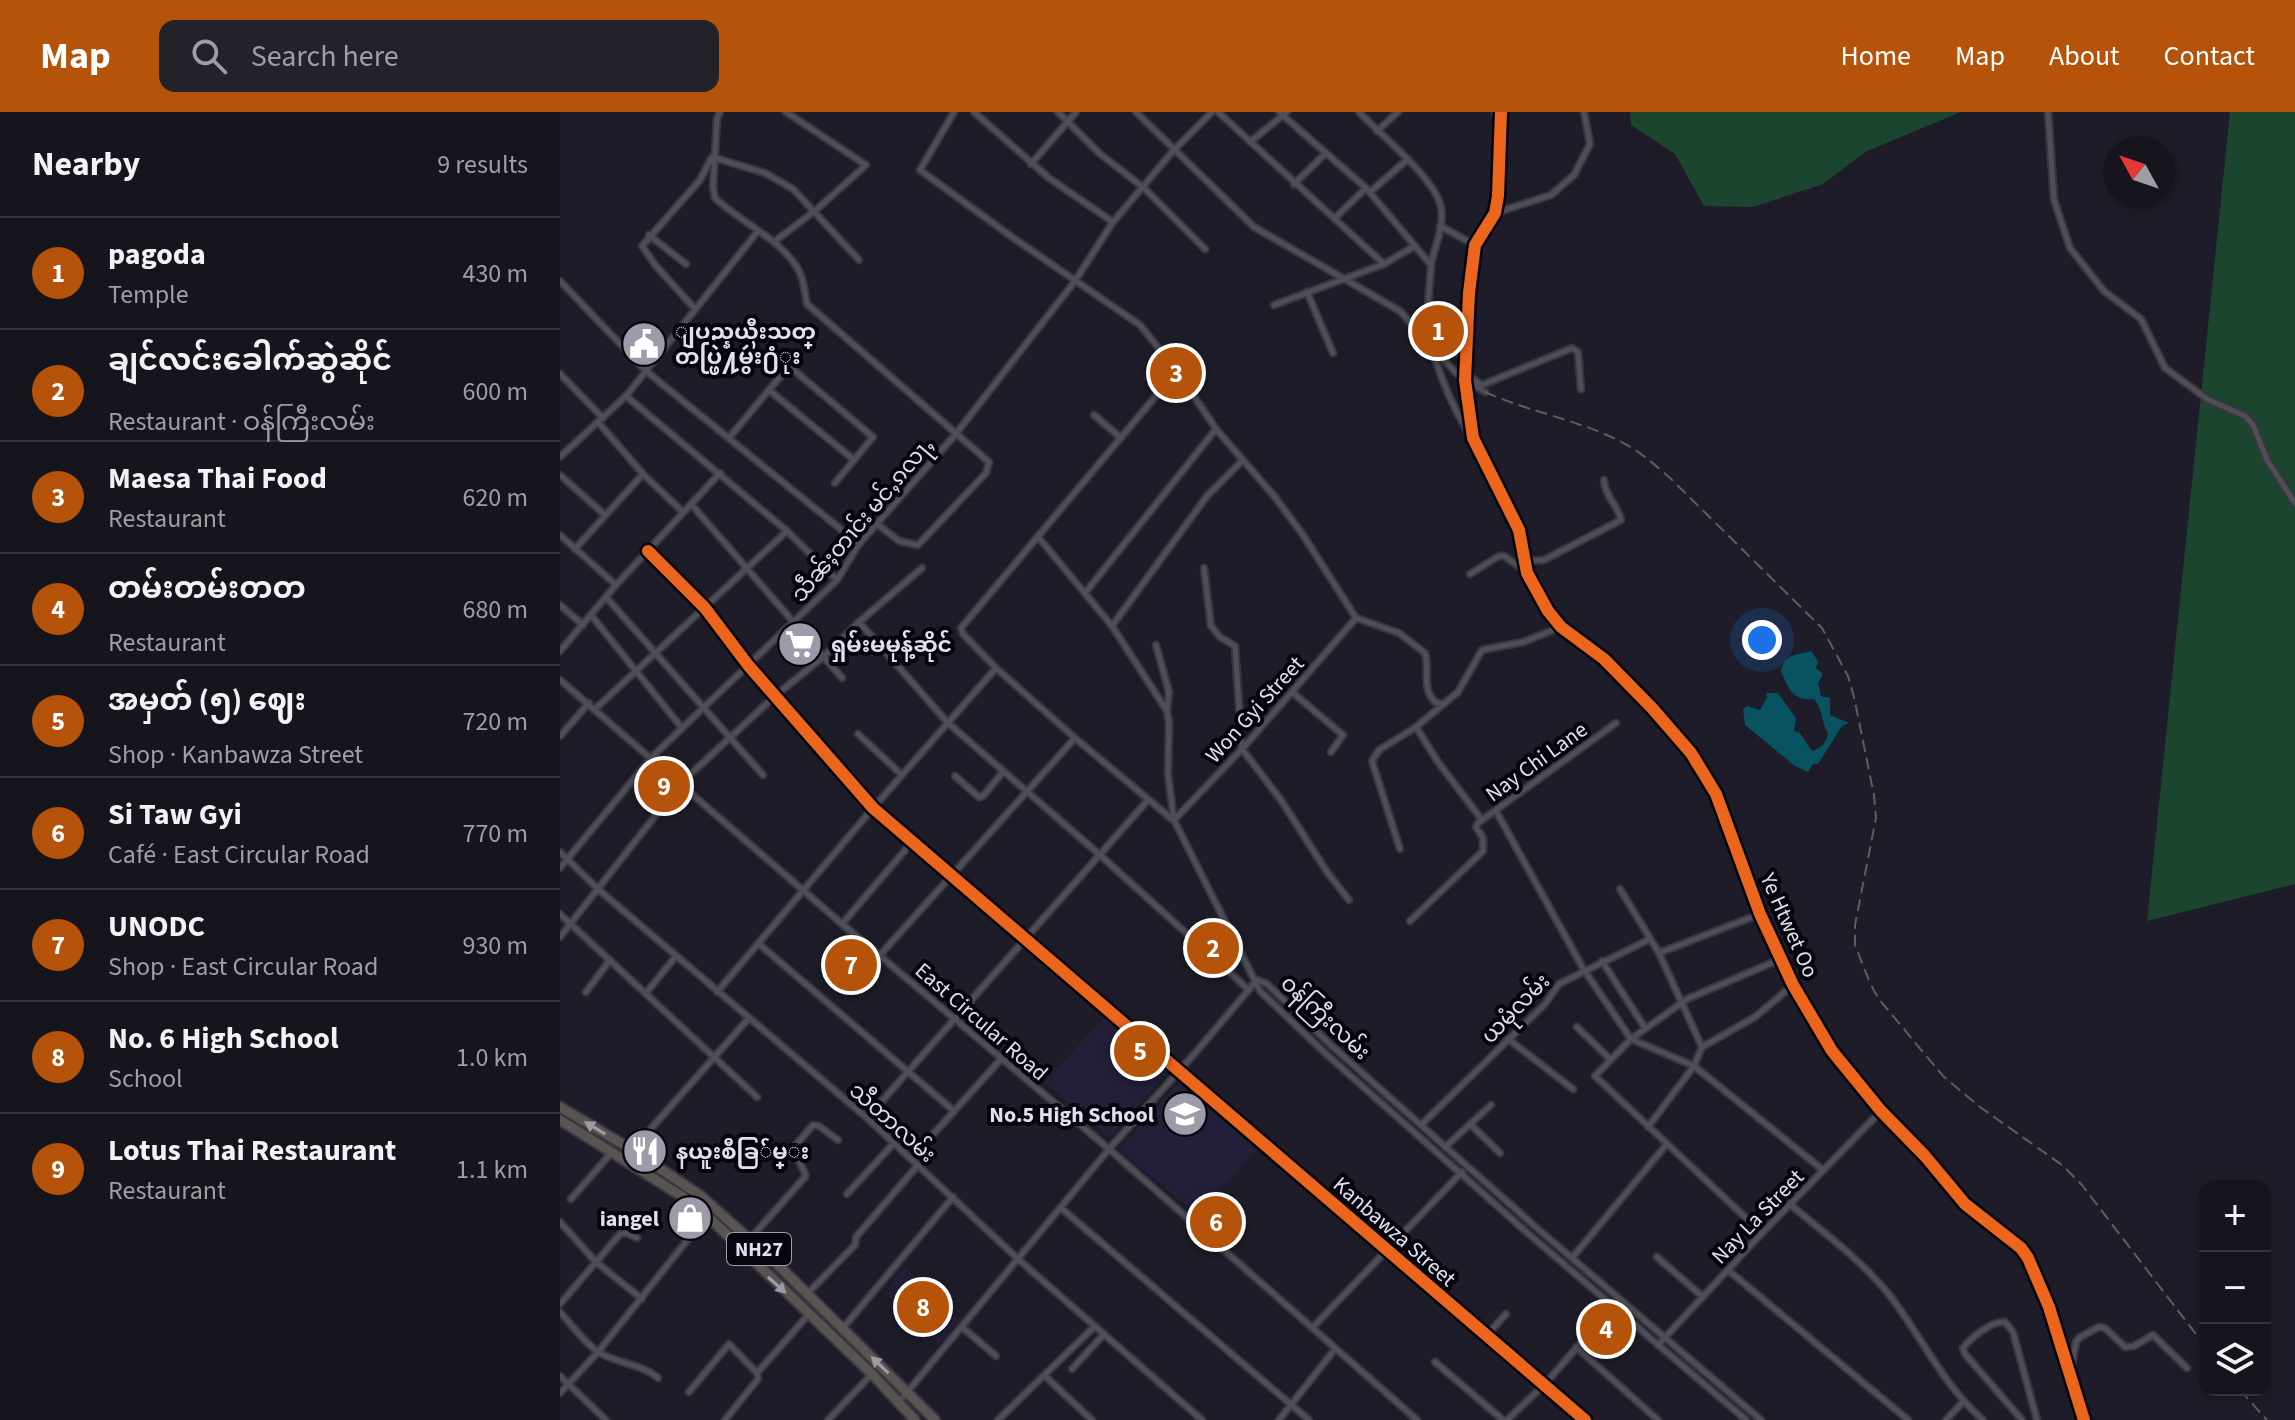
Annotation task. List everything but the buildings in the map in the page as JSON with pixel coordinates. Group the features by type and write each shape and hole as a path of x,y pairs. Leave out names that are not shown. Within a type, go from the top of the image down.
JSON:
{"highway":[{"name":"NH27","path":"562,1114 631,1149 715,1208 935,1420"},
{"name":"NH27","path":"562,1114 612,1152 696,1205 872,1374 915,1420"}],"street":[{"path":"720,112 713,187 715,198 775,241 800,272 807,304 989,462 986,473 918,545 899,541 877,524"},
{"path":"775,241 816,210 866,165 786,112"},
{"path":"954,112 920,170 1140,325 1177,371 1216,429 1275,497 1356,618 1399,633 1419,647 1427,658 1426,688 1429,696 1442,704"},
{"path":"974,112 1031,164 1113,222"},
{"path":"1058,112 1099,153 1144,188 1205,249"},
{"path":"1031,164 1076,112"},
{"path":"1136,112 1254,227 1400,311 1450,367 1485,392"},
{"path":"1215,112 1384,264"},
{"name":"သဵၼ်ႈတၢင်း မင်ႇၵလႃႇ","path":"560,868 652,757 837,580 859,544 955,435 1075,281 1113,222 1175,149 1215,112"},
{"path":"1359,112 1408,159 1432,188 1442,206 1431,265 1428,325 1433,337 1443,347 1466,356"},
{"path":"1377,131 1398,112"},
{"path":"1495,112 1502,124"},
{"path":"1473,438 1465,377 1475,245 1495,213 1501,112"},
{"path":"1495,213 1551,195 1574,175 1590,144 1584,112"},
{"path":"2048,112 2054,200 2070,248 2104,291 2141,319 2165,368 2207,399 2245,416 2253,425 2267,460 2295,503"},
{"path":"1250,142 1283,113 1368,190 1431,265"},
{"path":"1294,184 1325,154"},
{"path":"695,309 642,246 700,180 710,158 716,157 765,173 793,189 816,210 859,260"},
{"path":"1335,218 1408,159"},
{"path":"1440,226 1475,245"},
{"path":"560,457 626,396 758,231"},
{"path":"649,235 686,264"},
{"path":"1274,305 1384,264 1415,246"},
{"path":"560,281 646,371 859,544"},
{"path":"1307,292 1333,353"},
{"path":"1433,337 1433,345"},
{"name":"Ye Htwet Oo","path":"1433,345 1458,418 1473,438 1519,530 1527,573 1548,611 1561,627 1604,659 1691,753 1716,794 1760,914 1793,985 1832,1051 1965,1204 2021,1248 2049,1307 2084,1420"},
{"path":"1465,377 1482,385 1572,348 1578,352 1581,389"},
{"path":"729,438 789,366 873,437 835,483"},
{"path":"1174,820 996,668 963,634 961,628 1177,371"},
{"path":"560,374 643,474 683,512"},
{"path":"769,390 854,460"},
{"path":"626,396 787,531 837,580"},
{"path":"1094,415 1121,438"},
{"path":"1085,593 1216,429"},
{"path":"1112,626 1207,496 1242,460"},
{"path":"560,651 616,585 720,473"},
{"path":"575,549 643,474"},
{"path":"560,475 605,515"},
{"path":"1526,561 1544,560 1621,520 1604,489 1604,480"},
{"path":"691,504 842,678"},
{"path":"595,709 787,531"},
{"path":"560,535 616,585"},
{"path":"1039,538 1112,626 1167,711"},
{"name":"Kanbawza Street","path":"648,551 705,608 748,665 873,808 1585,1420"},
{"path":"1470,574 1499,556 1504,556 1527,573"},
{"path":"560,937 681,783 922,568"},
{"path":"1204,568 1211,626 1220,637 1235,646 1242,749 1349,900"},
{"path":"606,597 763,775"},
{"path":"560,605 583,625"},
{"path":"591,615 682,728"},
{"name":"Won Gyi Street","path":"1174,820 1242,749 1356,618"},
{"path":"859,622 948,723 1249,990"},
{"path":"1400,849 1372,761 1379,750 1416,727 1458,692 1482,650 1523,642 1561,627"},
{"path":"899,1402 1109,1149 1257,980 1174,820 1168,775 1169,692 1156,645"},
{"path":"717,992 996,668"},
{"name":"East Circular Road","path":"560,680 1109,1149 1417,1420"},
{"path":"1292,692 1343,735 1331,752"},
{"path":"560,736 589,703"},
{"name":"Nay Chi Lane","path":"1410,921 1483,851 1483,838 1476,825 1616,723"},
{"path":"1416,727 1482,820"},
{"path":"858,734 902,775"},
{"path":"880,955 1075,738"},
{"path":"955,776 979,797 1003,772"},
{"path":"867,1118 1148,800"},
{"path":"1496,811 1584,970 1631,1039 1694,1066 1823,1170"},
{"path":"842,924 912,842"},
{"name":"သီတာလမ်း","path":"560,852 599,890 867,1118 1018,1259 1202,1420"},
{"path":"1620,889 1659,953 1702,1047"},
{"path":"560,914 757,1097"},
{"path":"1659,953 1760,914"},
{"name":"ယမုံလမ်း","path":"1421,1125 1545,1004 1559,984 1650,939"},
{"path":"759,944 954,1111"},
{"path":"646,993 676,956"},
{"path":"1762,1233 1595,1076 1631,1039 1687,999 1781,959"},
{"path":"586,992 610,960"},
{"path":"1602,961 1645,1028"},
{"name":"ဝန်ကြီးလမ်း","path":"1257,980 1267,984 1445,1147 1761,1420"},
{"name":"ဝန်ကြီးလမ်း","path":"1257,980 1260,991 1291,1021 1460,1174 1746,1420"},
{"path":"1648,1127 1694,1066 1702,1047 1755,1017 1793,985"},
{"path":"624,1159 749,1018"},
{"path":"1577,1027 1610,1059"},
{"path":"1508,1039 1573,1089"},
{"path":"911,1159 1001,1059"},
{"path":"1445,1147 1491,1105"},
{"name":"Nay La Street","path":"1658,1345 1881,1111"},
{"path":"1470,1124 1500,1153"},
{"path":"741,1250 805,1177 794,1152 795,1146 813,1125 838,1140"},
{"path":"847,1194 894,1143"},
{"path":"1572,1258 1666,1145"},
{"path":"571,1199 612,1152"},
{"path":"807,1294 855,1245 856,1237 918,1165"},
{"path":"1313,1327 1467,1166"},
{"path":"842,1329 953,1197"},
{"path":"1791,1205 1865,1269 1890,1296 1963,1402 1983,1420"},
{"path":"560,1393 598,1352 715,1208"},
{"path":"1061,1208 1309,1420"},
{"path":"560,1222 596,1262 642,1299"},
{"path":"560,1304 620,1234 627,1233 637,1238"},
{"path":"1657,1257 1703,1297"},
{"path":"1728,1270 1908,1420"},
{"path":"1435,1362 1505,1420 1545,1384 1619,1299"},
{"path":"560,1312 598,1352 627,1365 645,1368 658,1378"},
{"path":"757,1373 809,1314"},
{"path":"1487,1335 1506,1314"},
{"path":"2022,1420 1963,1348 1997,1322 2005,1322 2013,1332 2037,1420"},
{"path":"998,1420 1095,1326"},
{"path":"962,1327 996,1356"},
{"path":"2070,1375 2076,1342 2099,1327 2105,1328 2125,1347 2134,1346 2153,1335 2187,1368"},
{"path":"1072,1369 1104,1334"},
{"path":"689,1392 729,1344 757,1373 758,1379 725,1420"},
{"path":"1576,1347 1658,1420"},
{"path":"1279,1420 1335,1349"},
{"path":"828,1420 872,1374"},
{"path":"560,1376 606,1420"},
{"path":"1045,1376 1092,1420"},
{"path":"1946,1420 1963,1402"}],"shaded area":[{"path":"1106,1016 1169,1070 1110,1138 1044,1082"},
{"name":"No.5 High School","path":"1180,1081 1259,1148 1197,1214 1119,1149"},
{"path":"905,1267 960,1320 939,1345 885,1293"}],"green space":[{"path":"1630,112 1961,112 1867,151 1823,184 1753,207 1704,206 1675,154 1631,125"},
{"path":"2230,112 2295,112 2295,884 2147,921"}],"water":[{"path":"1811,651 1818,661 1816,668 1823,674 1818,683 1821,696 1830,698 1830,715 1849,723 1842,726 1818,764 1813,764 1808,772 1795,766 1745,725 1743,709 1747,706 1760,710 1766,693 1778,693 1796,718 1794,731 1800,733 1812,751 1821,747 1828,733 1817,703 1814,699 1796,696 1781,671 1788,658"}],"railway":[{"path":"1485,392 1592,429 1637,451 1670,478 1822,628 1848,676 1874,795 1876,818 1855,925 1855,945 1870,983 1878,998 1943,1076 1980,1107 2062,1165 2082,1185 2199,1338"},
{"path":"2245,1396 2267,1420"}],"cycle path":[{"path":"1501,112 1498,196 1495,213 1475,245 1469,293 1465,380 1473,438 1519,530 1527,573 1548,611 1561,627 1604,659 1691,753 1716,794 1760,914 1793,985 1832,1051 1965,1204 2021,1248 2028,1258 2049,1307 2084,1420"},
{"path":"648,551 705,608 748,665 873,808 1585,1420"}],"place":[{"name":"pagoda","path":"1438,331"},
{"name":"ျပည္နယ္မီးသတ္ တပ္ဖြဲ႔မွဴး႐ံုး","path":"644,344"},
{"name":"Maesa Thai Food","path":"1176,373"},
{"name":"ရှမ်းမမုန့်ဆိုင်","path":"800,644"},
{"name":"Lotus Thai Restaurant","path":"664,786"},
{"name":"ချင်လင်းခေါက်ဆွဲဆိုင်","path":"1213,948"},
{"name":"UNODC","path":"851,965"},
{"name":"အမှတ် (၅) ဈေး","path":"1140,1051"},
{"name":"No.5 High School","path":"1185,1114"},
{"name":"နယူးစီခြ်မ္း","path":"645,1151"},
{"name":"iangel","path":"690,1218"},
{"name":"Si Taw Gyi","path":"1216,1222"},
{"name":"No. 6 High School","path":"923,1307"},
{"name":"တမ်းတမ်းတတ","path":"1606,1329"}]}
